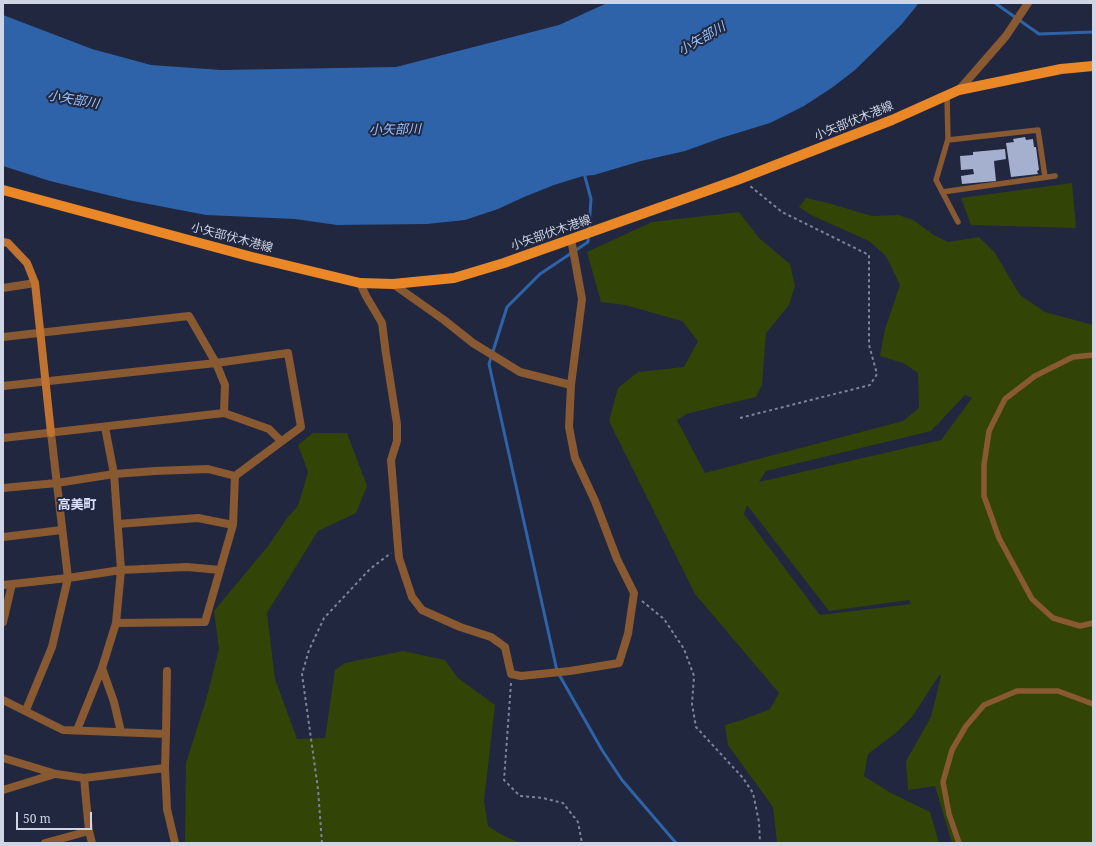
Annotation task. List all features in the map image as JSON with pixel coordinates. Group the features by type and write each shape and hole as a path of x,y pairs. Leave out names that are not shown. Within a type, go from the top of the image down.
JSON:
{"main road":[{"name":"小矢部伏木港線","path":"3,190 360,283 394,284 454,278 504,263 741,178 892,120 959,90 1061,69 1093,66"}],"street":[{"path":"959,90 1006,36 1028,3"},
{"path":"360,283 382,323 397,424 397,441 391,460 399,558 412,597 422,610 460,627 491,637 505,647 511,674 521,676 619,664 628,634 634,593 617,559 595,501 575,458 569,427 571,385 582,299 571,239"},
{"path":"3,242 8,243 27,263 35,283 68,578 52,647 26,710"},
{"path":"3,288 35,283"},
{"path":"394,284 473,343 520,372 571,385"},
{"path":"3,337 190,316 216,363 225,385 224,413"},
{"path":"3,386 288,354 301,427 235,476"},
{"path":"3,438 224,413 269,429 281,441"},
{"path":"77,730 102,668 116,622 122,570 114,474 105,427"},
{"path":"3,488 57,483 114,474 208,469 235,476"},
{"path":"116,622 205,622 233,525 235,476"},
{"path":"118,524 198,518 233,525"},
{"path":"3,537 62,530"},
{"path":"3,584 68,578 122,570 187,567 220,570"},
{"path":"3,622 12,584"},
{"path":"102,668 114,702 121,732"},
{"path":"167,671 165,768 167,809 175,843"},
{"path":"3,700 26,710 63,730 166,734"},
{"path":"3,758 56,774 84,778 165,768"},
{"path":"3,790 56,774"},
{"path":"84,778 89,831 92,843"},
{"path":"45,843 89,831"}],"lane":[{"path":"947,96 948,140 936,180 958,222"},
{"path":"948,140 1038,130 1045,177"},
{"path":"942,192 1055,176"},
{"path":"1093,355 1073,357 1035,376 1005,399 989,431 984,465 984,496 999,538 1032,599 1053,618 1080,626 1093,623"},
{"path":"959,843 949,814 943,782 952,750 966,726 984,705 1018,691 1058,691 1093,704"}],"path":[{"path":"740,418 870,386 877,374 869,345 869,255 782,212 741,178"},
{"path":"322,843 318,789 302,674 309,650 324,618 370,569 398,547"},
{"path":"634,593 664,619 684,649 694,676 692,704 696,727 743,778 753,793 759,822 760,843"},
{"path":"511,674 509,727 504,780 520,796 543,798 564,803 578,822 582,843"}],"green space":[{"path":"1072,183 1076,228 971,225 961,198"},
{"path":"806,198 872,216 899,215 913,220 934,235 948,242 979,237 995,253 1020,295 1045,312 1093,325 1093,843 952,843 935,786 908,790 906,761 931,717 941,676 940,674 912,717 896,733 868,754 864,776 891,793 930,812 939,843 777,843 773,807 728,745 725,725 770,709 779,693 695,594 609,421 618,388 638,372 684,367 698,341 682,321 625,305 601,302 587,252 652,222 739,212 759,238 790,264 795,286 789,305 766,333 762,385 756,397 686,414 677,420 705,473 903,421 919,408 918,373 903,363 880,356 885,329 900,285 886,256 869,241 811,215 799,207","holes":["965,395 972,398 941,440 759,482 766,471 931,431","747,505 829,611 909,600 911,604 820,615 744,514"]},
{"path":"313,433 347,433 367,486 356,513 318,531 267,613 275,679 297,739 325,738 335,670 345,663 403,651 445,660 458,678 495,705 484,801 488,826 504,836 520,843 185,843 186,763 206,700 219,649 214,611 268,546 288,517 298,506 308,472 298,445"}],"water":[{"name":"小矢部川","path":"607,3 919,3 901,25 855,70 833,87 804,106 770,123 685,151 641,161 594,175 583,176 554,185 498,209 465,220 427,224 337,225 295,219 206,215 128,200 50,181 3,166 3,15 92,49 151,65 221,70 396,67 559,25"}],"building":[{"path":"1025,137 1026,140 1033,139 1034,147 1036,147 1039,170 1037,171 1038,174 1011,177 1006,143 1014,142 1013,139"},
{"path":"1005,149 1006,159 994,161 996,181 962,184 961,176 974,174 973,169 961,170 960,156 973,155 973,152"}],"waterway":[{"path":"995,3 1039,34 1093,32"},
{"path":"584,173 591,199 588,242 540,274 507,307 489,364 557,671 602,750 622,780 676,843"}],"district":[{"name":"高美町","path":"77,505"}]}
